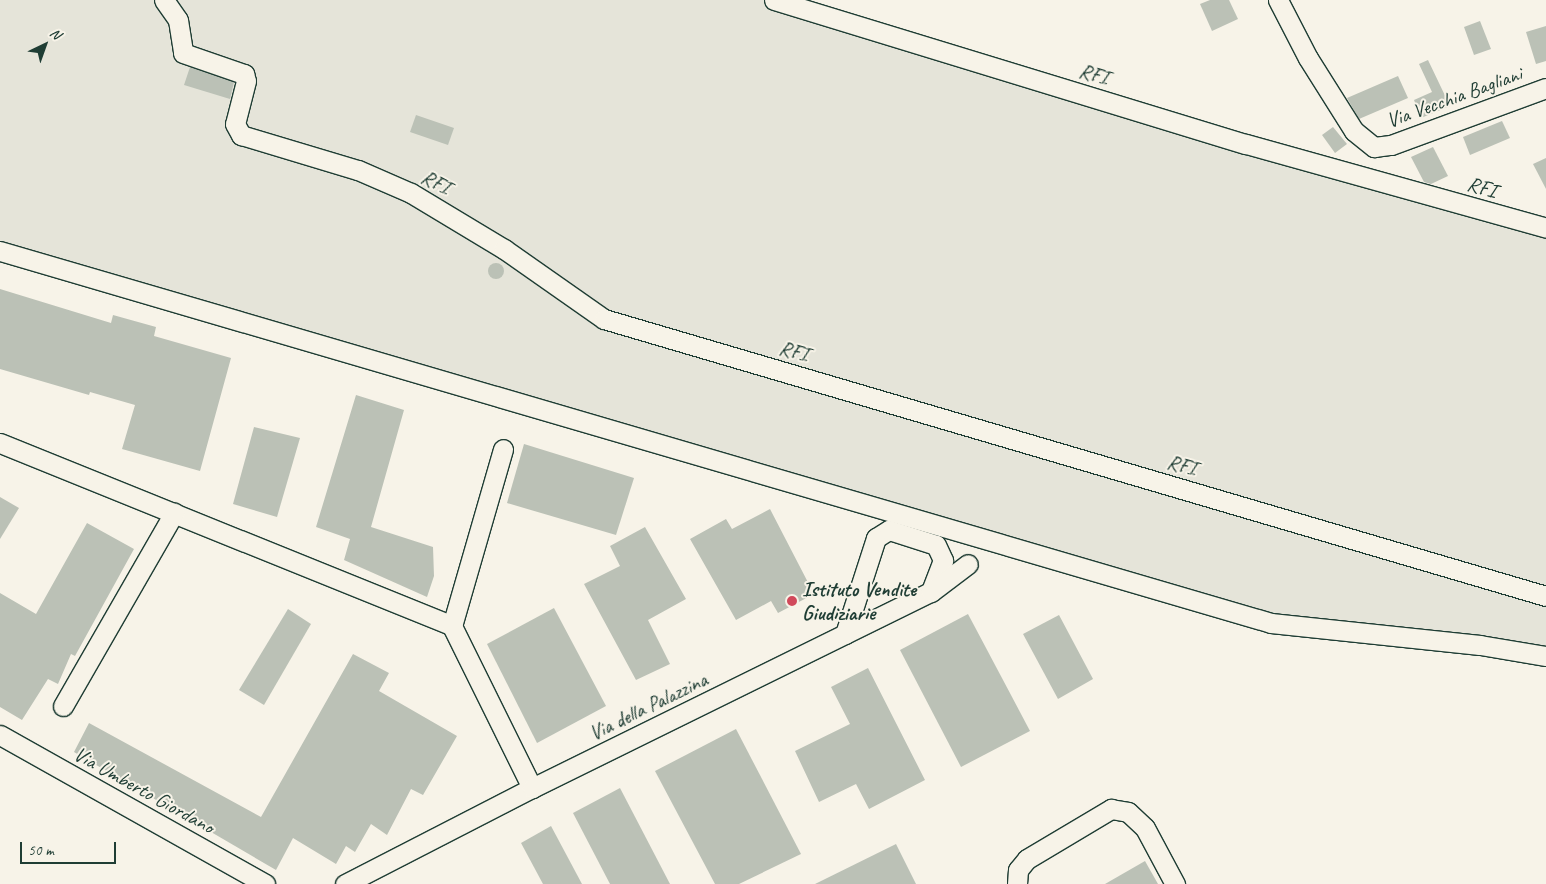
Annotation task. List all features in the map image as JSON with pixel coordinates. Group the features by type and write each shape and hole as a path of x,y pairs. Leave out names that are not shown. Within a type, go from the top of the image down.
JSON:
{"street":[{"name":"RFI","path":"164,0 178,20 183,53 244,74 246,81 235,124 241,135 358,170 411,194 511,254 604,319 1546,596"},
{"name":"RFI","path":"774,0 1246,144 1546,228"},
{"name":"Via Vecchia Bagliani","path":"1278,0 1308,58 1354,131 1374,147 1391,145 1546,88"},
{"path":"0,251 1271,623 1480,645 1546,656"},
{"path":"0,443 452,626 532,788"},
{"path":"452,626 503,449"},
{"path":"63,706 174,514"},
{"path":"845,634 876,538 889,530 936,544 943,560 931,592"},
{"name":"Via della Palazzina","path":"345,884 532,788 931,592 968,564"},
{"name":"Via Umberto Giordano","path":"0,735 265,884"},
{"path":"1017,884 1018,870 1027,859 1111,809 1128,812 1145,828 1175,884"}],"shaded area":[{"path":"0,0 777,0 1546,221 1546,662 1272,628 0,258"}],"building":[{"path":"1210,0 1229,0 1238,19 1212,31 1200,4"},
{"path":"1480,21 1491,49 1474,55 1464,27"},
{"path":"1546,26 1546,61 1536,64 1526,32"},
{"path":"1428,60 1450,106 1421,118 1414,100 1432,92 1419,64"},
{"path":"190,67 234,82 230,99 184,85"},
{"path":"1398,76 1408,98 1359,119 1347,98"},
{"path":"416,115 454,128 448,145 410,132"},
{"path":"1502,121 1510,138 1470,155 1463,137"},
{"path":"1333,127 1347,144 1335,153 1322,135"},
{"path":"1433,147 1448,176 1431,184 1424,182 1411,157"},
{"path":"1546,158 1546,189 1533,164"},
{"path":"493,263 499,263 504,268 502,277 493,279 488,274 488,268"},
{"path":"0,289 111,323 113,315 156,327 154,336 231,358 200,471 122,449 135,405 90,392 89,395 0,369"},
{"path":"356,395 404,410 371,527 433,547 434,576 427,597 344,560 350,539 316,527"},
{"path":"254,427 300,438 277,517 233,504"},
{"path":"524,444 634,478 616,535 507,503"},
{"path":"0,497 19,508 0,539"},
{"path":"770,509 814,594 778,613 771,601 736,620 690,539 726,519 732,529"},
{"path":"87,523 134,549 75,656 71,654 58,684 48,679 22,720 0,707 0,593 36,614"},
{"path":"645,527 686,599 648,620 670,664 636,680 584,584 620,566 610,546"},
{"path":"554,608 606,706 537,743 487,644"},
{"path":"288,609 311,624 264,705 239,690"},
{"path":"968,614 1030,731 961,767 900,650"},
{"path":"1059,615 1093,679 1058,699 1023,634"},
{"path":"353,654 389,673 379,691 457,736 423,795 411,789 387,835 371,824 355,852 346,846 336,864 293,838 276,870 74,752 89,723 261,817"},
{"path":"868,668 925,780 869,809 856,784 819,802 795,751 850,724 831,687"},
{"path":"736,729 801,854 739,884 715,884 655,771"},
{"path":"620,788 670,884 610,884 573,813"},
{"path":"551,826 582,884 543,884 521,843"},
{"path":"896,844 916,884 815,884"},
{"path":"1145,861 1158,884 1105,884"}],"place":[{"name":"Istituto Vendite Giudiziarie","path":"792,601"}]}
